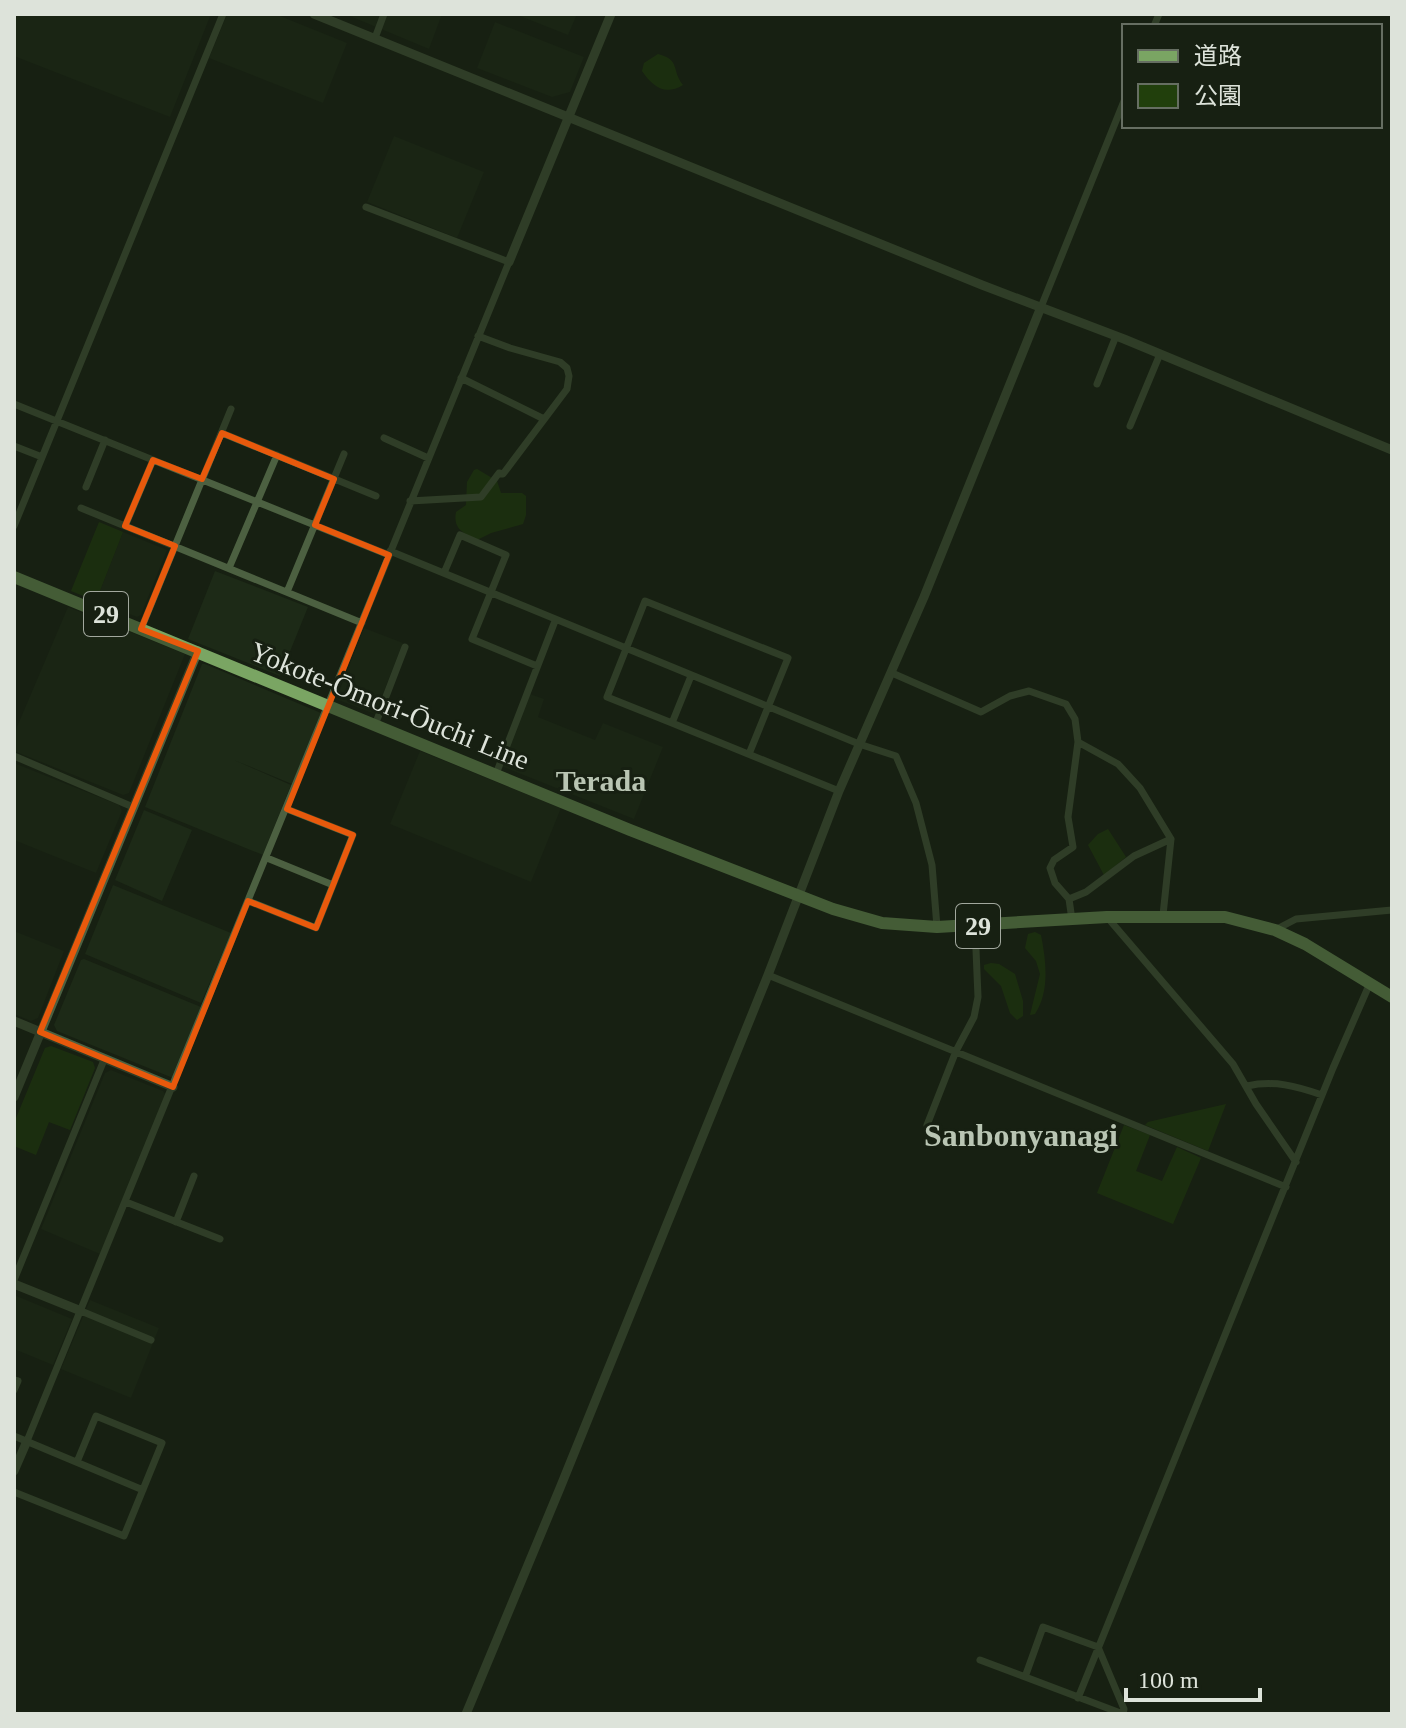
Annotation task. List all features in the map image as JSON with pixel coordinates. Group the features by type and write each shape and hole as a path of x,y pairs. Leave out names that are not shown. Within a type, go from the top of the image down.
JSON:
{"main road":[{"name":"Yokote-Ōmori-Ōuchi Line","path":"14,577 798,897 882,923 937,927 1163,915 1225,917 1275,930 1305,944 1392,997"}],"street":[{"path":"14,526 223,14"},
{"path":"314,14 1392,450"},
{"path":"375,38 384,14"},
{"path":"14,1471 611,14"},
{"path":"466,1714 768,975 839,791 892,673 1122,106"},
{"path":"366,207 509,262"},
{"path":"410,501 481,497 499,473 503,474 567,389 567,368 560,362 478,336"},
{"path":"1097,384 1116,336"},
{"path":"1130,426 1160,354"},
{"path":"461,378 544,419"},
{"path":"14,404 315,525 444,573 859,744 896,756 916,803 935,880 937,927"},
{"path":"141,629 231,409"},
{"path":"222,433 376,496"},
{"path":"384,438 428,458"},
{"path":"86,487 105,440"},
{"path":"14,446 42,457"},
{"path":"287,592 344,454"},
{"path":"229,568 277,455"},
{"path":"125,526 153,460"},
{"path":"81,508 362,623"},
{"path":"444,573 460,535 506,555 472,639 537,666"},
{"path":"749,754 788,658 645,601 607,697 839,791"},
{"path":"496,774 555,621"},
{"path":"375,725 405,647"},
{"path":"14,1097 198,651"},
{"path":"892,673 981,712 1010,696 1029,691 1066,704 1075,719 1078,742 1068,817 1073,847 1054,860 1050,868 1055,883 1069,899 1072,920"},
{"path":"672,723 691,676"},
{"path":"1078,742 1118,764 1140,788 1171,839 1163,915"},
{"path":"14,756 133,807"},
{"path":"248,901 316,928 353,835 287,809"},
{"path":"1069,899 1086,892 1134,856 1171,839"},
{"path":"267,858 333,885"},
{"path":"1275,930 1296,919 1392,910"},
{"path":"1107,917 1233,1064 1296,1162"},
{"path":"927,1125 956,1051 974,1017 978,997 975,926"},
{"path":"768,975 1286,1187"},
{"path":"1078,1698 1370,983"},
{"path":"14,1021 173,1087"},
{"path":"104,1060 14,1282 151,1340"},
{"path":"1247,1086 1290,1084 1322,1095"},
{"path":"176,1222 194,1176"},
{"path":"126,1202 220,1239"},
{"path":"14,1380 18,1381 14,1390"},
{"path":"14,1492 124,1536 162,1443 96,1416 77,1462"},
{"path":"14,1436 143,1490"},
{"path":"980,1660 1078,1698 1123,1714 1124,1709 1098,1647 1043,1627 1025,1677"}],"highlighted area":[{"path":"222,433 334,479 315,525 389,555 287,809 353,835 316,928 248,901 173,1087 40,1032 198,651 141,629 175,546 125,526 153,460 202,479"}],"shaded area":[{"path":"14,14 211,14 170,117 14,56"},
{"path":"227,14 275,14 347,43 323,103 209,58"},
{"path":"345,14 442,14 429,49"},
{"path":"515,14 577,14 568,35"},
{"path":"495,22 584,57 570,92 552,97 477,68"},
{"path":"394,136 484,172 457,238 367,202"},
{"path":"123,532 167,550 141,615 137,617 96,601"},
{"path":"215,571 308,607 280,676 188,639"},
{"path":"68,607 185,654 129,793 123,795 14,751 14,734"},
{"path":"364,628 403,643 375,714 336,699"},
{"path":"202,664 321,713 292,784 234,760 291,785 263,855 145,807"},
{"path":"530,694 544,699 538,717 595,740 603,723 663,747 634,819 501,766"},
{"path":"420,751 561,808 531,882 390,824"},
{"path":"14,763 119,805 122,811 96,873 14,840"},
{"path":"144,810 192,830 162,901 115,880"},
{"path":"113,885 231,933 201,1003 85,954"},
{"path":"14,931 64,951 38,1018 31,1021 14,1014"},
{"path":"84,959 201,1007 173,1078 57,1031 54,1025"},
{"path":"111,1070 163,1091 166,1096 100,1254 41,1229 105,1073"},
{"path":"14,1295 72,1319 53,1365 14,1349"},
{"path":"90,1300 159,1328 131,1398 61,1369"}],"green space":[{"path":"658,54 673,62 683,85 665,90 646,77 642,71 644,63"},
{"path":"477,469 497,481 501,493 522,493 526,496 523,524 477,540 460,530 456,512 466,505 467,482"},
{"path":"99,522 123,532 96,601 71,591"},
{"path":"1108,829 1126,857 1104,875 1088,845"},
{"path":"1035,932 1041,935 1046,976 1040,1005 1035,1014 1030,1015 1040,974 1036,961 1025,948 1028,934"},
{"path":"999,964 1015,974 1023,1001 1023,1016 1017,1020 1010,1013 1001,986 984,969 984,965"},
{"path":"51,1046 93,1062 95,1068 70,1130 49,1122 36,1155 14,1146 14,1123 45,1048"},
{"path":"1226,1104 1208,1151 1145,1125 1148,1122"},
{"path":"1124,1125 1150,1135 1136,1171 1162,1181 1177,1147 1201,1158 1173,1224 1097,1193"}],"district":[{"name":"Terada","path":"601,781"},
{"name":"Sanbonyanagi","path":"1021,1135"}]}
